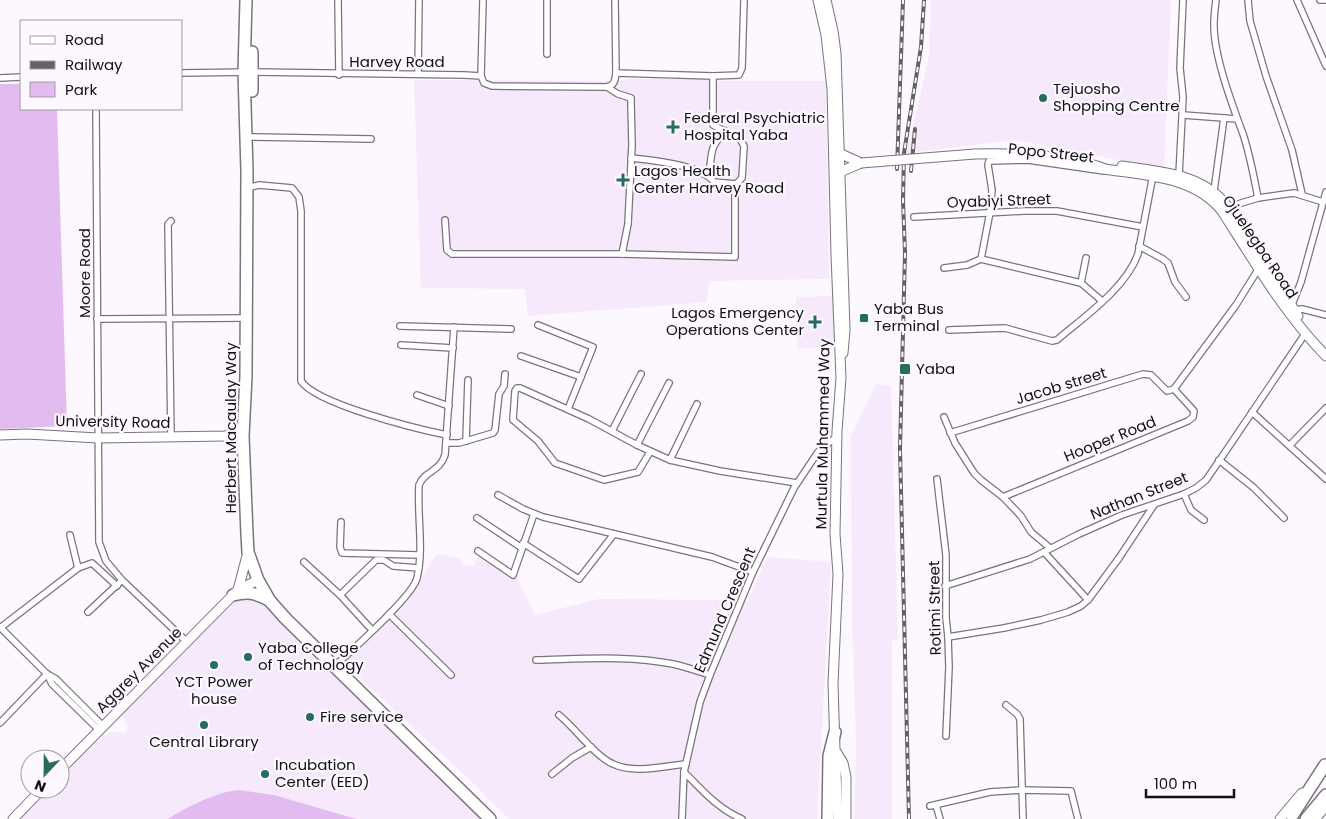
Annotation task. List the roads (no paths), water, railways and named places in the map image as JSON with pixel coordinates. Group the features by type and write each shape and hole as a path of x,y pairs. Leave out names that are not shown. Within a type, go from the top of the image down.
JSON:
{"highway":[{"name":"Herbert Macaulay Way","path":"246,0 252,138 249,437 253,544 257,561 270,589 290,613 496,819"},
{"name":"Herbert Macaulay Way","path":"253,0 248,72 243,427 248,552 258,580 270,601 490,819"},
{"path":"235,592 251,593 270,601"},
{"path":"828,819 829,756 835,732"},
{"path":"1287,816 1326,770"},
{"path":"1287,816 1326,770"},
{"path":"1306,819 1326,795"},
{"path":"1306,819 1326,801"},
{"path":"1315,819 1326,801"}],"main road":[{"name":"Murtula Muhammed Way","path":"818,0 826,35 832,89 841,378 837,431 835,534 838,574 833,684 838,819"},
{"path":"826,0 834,38 838,106 845,330 841,378"},
{"path":"839,153 861,163"},
{"name":"Ojuelegba Road","path":"861,163 975,154 1010,153 1044,155 1093,164 1105,163 1183,182 1215,201 1279,300 1305,334 1326,356"},
{"path":"840,172 861,163"},
{"name":"Ojuelegba Road","path":"1093,164 1105,170 1119,172 1179,175 1198,182 1214,191 1228,207 1293,309 1326,348"},
{"path":"226,436 243,427"},
{"name":"University Road","path":"0,435 26,434 98,438 226,436"},
{"path":"226,436 243,445"},
{"path":"235,592 248,552"},
{"path":"235,592 258,580"},
{"name":"Aggrey Avenue","path":"70,760 235,592"},
{"path":"835,750 843,763 846,777 846,819"},
{"path":"12,819 32,799"},
{"path":"1315,819 1326,806"}],"street":[{"path":"338,0 339,74"},
{"path":"418,74 419,0"},
{"path":"481,76 483,0"},
{"path":"547,0 547,54"},
{"path":"615,0 616,73 615,82 612,86 608,87 618,94 631,98 628,224 622,254"},
{"path":"616,73 739,75 741,72 744,0"},
{"path":"1179,175 1184,97 1180,68 1184,0"},
{"path":"1216,0 1214,36 1221,66 1243,135 1258,198"},
{"path":"1248,0 1250,20 1266,76 1292,150 1302,194"},
{"path":"1297,0 1326,66"},
{"path":"1320,0 1326,0"},
{"name":"Harvey Road","path":"182,73 248,72 481,76 484,83 492,86 608,87"},
{"path":"444,220 447,250 452,254 622,254 735,257 736,184 742,178 744,146 740,139 713,125 713,76"},
{"path":"0,78 20,77"},
{"name":"Moore Road","path":"96,110 99,542 106,560 122,580 187,642"},
{"path":"1183,115 1237,119"},
{"path":"1214,191 1224,118"},
{"path":"709,176 712,148 725,131"},
{"path":"252,138 371,139"},
{"path":"631,158 669,163 709,176 714,182 736,184"},
{"name":"Popo Street","path":"981,260 992,190 989,162 1028,160 1119,172"},
{"path":"949,330 1005,328 1052,341 1057,340 1102,301 1126,277 1134,266 1140,246 1153,174"},
{"path":"251,187 259,185 292,188 299,197 301,381 305,387 327,400 388,421 447,435"},
{"path":"1326,192 1293,309 1302,309 1326,315"},
{"path":"1228,207 1258,198 1294,193 1323,202"},
{"name":"Oyabiyi Street","path":"914,217 990,212 1057,211 1143,227"},
{"path":"171,221 168,224 171,437"},
{"path":"1140,246 1164,259 1175,282 1186,298"},
{"path":"1081,284 1086,258"},
{"path":"944,268 968,265 981,260 1081,284 1102,301"},
{"path":"1174,389 1236,305 1259,268"},
{"path":"97,319 246,318"},
{"path":"538,325 593,347 568,409"},
{"path":"400,326 511,329"},
{"path":"338,662 389,614 416,584 419,555 419,486 424,477 442,463 447,435 454,327"},
{"name":"Nathan Street","path":"945,586 1016,564 1122,515 1154,505 1196,488 1206,480 1305,334"},
{"path":"401,345 453,348"},
{"path":"521,356 581,377"},
{"path":"446,443 466,441 490,434 495,430 498,394 504,386 504,374"},
{"path":"612,431 641,374"},
{"name":"Jacob street","path":"950,433 1143,374 1151,375 1167,391 1174,389"},
{"path":"466,441 468,380"},
{"path":"637,446 669,383"},
{"path":"650,452 638,472 600,480 555,463 538,441 513,420 517,388 568,409 637,446 670,460 720,471 797,483"},
{"name":"Hooper Road","path":"1003,497 1188,421 1193,417 1194,411 1174,389"},
{"path":"417,395 449,406"},
{"path":"670,460 697,404"},
{"path":"1290,445 1326,408"},
{"path":"1252,412 1326,479"},
{"path":"944,417 960,454 974,473 1003,497 1021,516 1031,532 1050,548"},
{"name":"Edmund Crescent","path":"682,819 684,772 700,702 710,675 753,572 797,483 818,452 836,437 837,431"},
{"path":"1219,460 1253,487 1284,518"},
{"name":"Rotimi Street","path":"938,479 946,555 945,586 948,637 946,736"},
{"path":"1184,494 1192,510 1204,520"},
{"path":"498,495 534,514 557,521 712,557 753,572"},
{"path":"948,637 1041,620 1081,606 1088,600 1154,505"},
{"path":"478,551 513,575 534,514"},
{"path":"477,518 579,579 614,534"},
{"path":"340,522 340,547 342,553 419,555"},
{"path":"70,535 78,568"},
{"path":"1044,552 1088,600"},
{"path":"340,595 376,560 384,560 393,566 418,568"},
{"path":"304,562 340,595 372,630"},
{"path":"101,728 52,684 47,674 0,627 78,568 92,563 117,586"},
{"path":"88,612 122,580"},
{"path":"389,614 452,675"},
{"path":"536,660 620,659 656,661 710,675"},
{"path":"0,723 47,674"},
{"path":"1006,705 1020,719 1023,819"},
{"path":"559,715 591,748 614,764 638,768 686,764"},
{"path":"552,774 572,758 591,748"},
{"path":"684,772 715,803 727,812 742,819"},
{"path":"940,819 933,805 977,793 1022,790 1071,791 1078,819"}],"railway":[{"path":"897,169 903,0"},
{"path":"909,819 900,449 905,253 903,201 904,153 921,47 924,0"},
{"path":"911,171 915,129"}],"place":[{"name":"Tejuosho Shopping Centre","path":"1043,98"},
{"name":"Federal Psychiatric Hospital Yaba","path":"673,127"},
{"name":"Lagos Health Center Harvey Road","path":"623,180"},
{"name":"Yaba Bus Terminal","path":"864,318"},
{"name":"Lagos Emergency Operations Center","path":"815,322"},
{"name":"Yaba","path":"905,369"},
{"name":"Yaba College of Technology","path":"248,657"},
{"name":"YCT Power house","path":"214,665"},
{"name":"Fire service","path":"310,717"},
{"name":"Central Library","path":"204,725"},
{"name":"Incubation Center (EED)","path":"265,774"}]}
